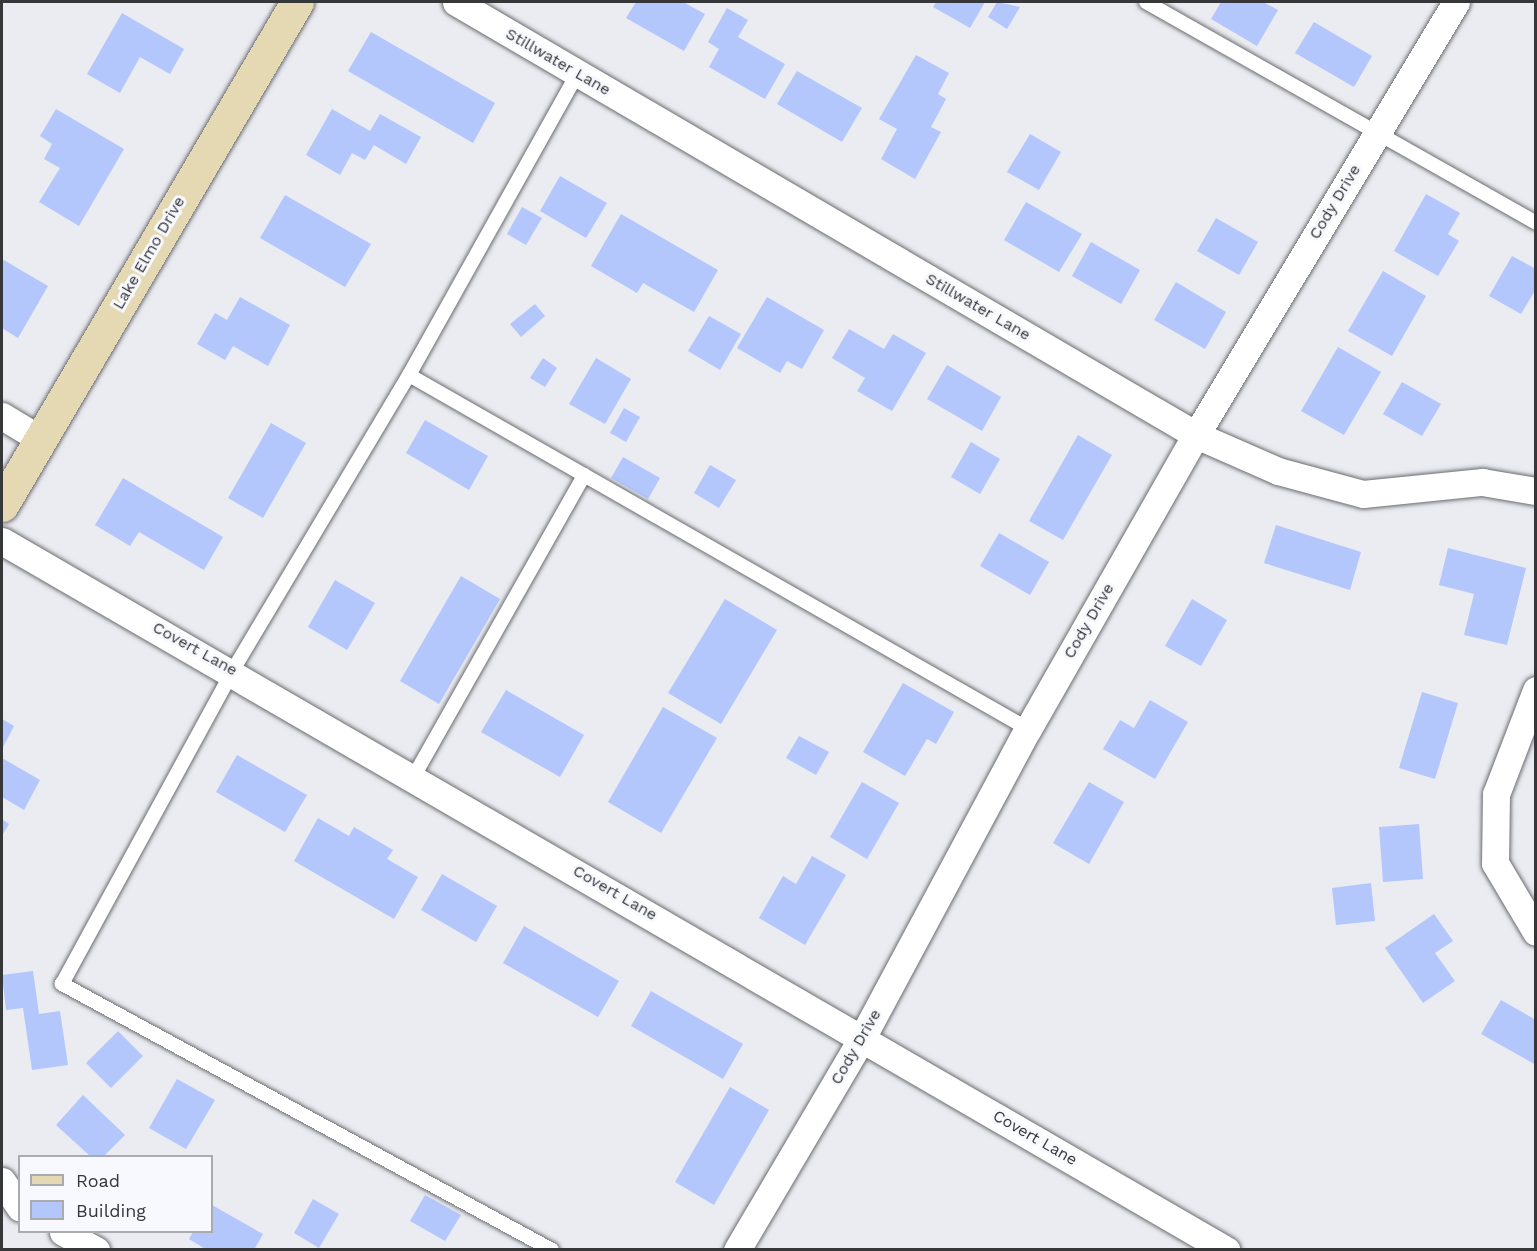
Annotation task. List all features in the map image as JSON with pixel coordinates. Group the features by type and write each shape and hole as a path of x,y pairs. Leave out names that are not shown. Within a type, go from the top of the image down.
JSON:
{"street":[{"name":"Lake Elmo Drive","path":"2,505 297,2"},
{"name":"Stillwater Lane","path":"456,2 1196,435 1278,471 1363,494 1482,482 1536,491"},
{"name":"Cody Drive","path":"737,1250 862,1038 1028,729 1196,435 1456,2"},
{"path":"2,416 40,439"},
{"name":"Covert Lane","path":"2,541 233,670 1226,1250"},
{"path":"1534,700 1496,794 1495,863 1536,932"},
{"path":"2,1181 18,1205"},
{"path":"65,1233 96,1250"}],"lane":[{"path":"1146,2 1536,223"},
{"path":"552,1250 62,984 233,670 409,375 578,73"},
{"path":"409,375 1028,729"},
{"path":"414,776 584,475"}],"building":[{"path":"636,2 683,2 705,14 684,51 626,18"},
{"path":"936,2 985,2 970,28 933,7"},
{"path":"997,2 1020,7 1007,29 988,17"},
{"path":"1221,2 1263,2 1278,10 1257,46 1211,19"},
{"path":"727,8 748,20 738,37 785,64 765,99 709,67 719,49 708,42"},
{"path":"122,13 184,49 170,74 140,57 120,93 87,74"},
{"path":"1314,22 1372,56 1354,87 1295,53"},
{"path":"371,32 495,103 473,143 348,71"},
{"path":"916,55 949,73 938,94 946,99 931,127 941,132 915,179 881,159 897,129 879,119"},
{"path":"797,71 862,108 842,142 777,104"},
{"path":"56,109 124,149 79,226 39,202 60,168 44,159 52,144 40,136"},
{"path":"332,109 370,131 380,114 421,137 406,164 374,145 365,160 352,153 340,175 306,155"},
{"path":"1030,134 1061,152 1039,190 1007,172"},
{"path":"560,176 607,203 586,238 540,211"},
{"path":"1426,194 1460,213 1448,234 1459,241 1438,276 1394,251"},
{"path":"285,195 371,244 345,287 260,238"},
{"path":"1026,202 1082,234 1059,272 1004,240"},
{"path":"522,207 542,218 526,245 507,234"},
{"path":"621,214 718,270 694,312 643,283 637,293 591,266"},
{"path":"1216,218 1258,242 1239,275 1197,251"},
{"path":"1091,242 1140,270 1121,304 1072,276"},
{"path":"1512,256 1536,269 1536,289 1521,314 1489,296"},
{"path":"2,259 48,286 18,338 2,328"},
{"path":"1383,271 1426,296 1392,356 1348,331"},
{"path":"1176,282 1226,312 1205,349 1154,320"},
{"path":"240,297 290,325 268,366 233,346 225,360 197,344 215,313 227,320"},
{"path":"767,297 824,330 802,369 787,361 780,373 737,348"},
{"path":"535,304 545,316 521,337 510,324"},
{"path":"709,316 741,334 720,370 688,351"},
{"path":"849,329 884,349 893,334 926,353 892,411 857,391 865,378 832,358"},
{"path":"1338,347 1381,372 1344,435 1301,411"},
{"path":"543,358 557,368 545,387 530,378"},
{"path":"596,358 631,379 605,424 569,404"},
{"path":"947,365 1001,397 982,431 927,399"},
{"path":"1402,382 1441,404 1422,436 1383,414"},
{"path":"624,408 640,417 626,442 610,433"},
{"path":"425,420 488,456 469,490 406,453"},
{"path":"271,423 306,443 263,518 228,498"},
{"path":"1078,435 1112,455 1063,540 1029,521"},
{"path":"971,442 1000,459 980,494 951,477"},
{"path":"623,457 660,478 648,499 611,478"},
{"path":"710,465 736,480 719,508 694,493"},
{"path":"123,478 223,537 204,570 139,532 130,546 95,525"},
{"path":"1276,525 1361,552 1350,590 1264,563"},
{"path":"999,533 1049,562 1030,595 980,566"},
{"path":"1448,548 1526,568 1507,645 1464,635 1474,594 1439,585"},
{"path":"461,576 500,599 439,704 400,681"},
{"path":"335,580 375,603 347,650 308,627"},
{"path":"725,599 777,630 721,724 668,693"},
{"path":"1192,599 1227,620 1201,666 1165,646"},
{"path":"903,683 954,712 936,744 927,739 905,776 863,752"},
{"path":"506,690 584,735 560,777 481,732"},
{"path":"1422,692 1458,703 1435,779 1399,768"},
{"path":"1150,700 1188,722 1155,779 1103,749 1120,720 1134,728"},
{"path":"663,707 717,738 661,833 608,802"},
{"path":"2,719 14,726 2,749"},
{"path":"799,736 829,752 816,775 786,758"},
{"path":"237,755 307,795 285,832 216,792"},
{"path":"2,758 40,780 24,810 2,797"},
{"path":"862,782 899,803 867,859 830,837"},
{"path":"1089,782 1124,802 1089,864 1053,843"},
{"path":"318,818 349,836 354,827 393,850 387,859 418,877 394,919 294,861"},
{"path":"2,819 9,824 2,836"},
{"path":"1419,824 1423,879 1383,882 1379,827"},
{"path":"812,856 846,875 805,945 759,918 783,876 796,884"},
{"path":"442,874 497,906 476,942 421,910"},
{"path":"1371,883 1375,921 1336,925 1332,888"},
{"path":"1434,914 1453,941 1435,953 1455,981 1423,1003 1385,948"},
{"path":"524,926 619,981 598,1017 503,963"},
{"path":"33,971 39,1014 60,1011 68,1065 32,1070 23,1008 6,1010 2,975"},
{"path":"651,991 743,1044 723,1079 631,1026"},
{"path":"1501,1000 1536,1020 1536,1065 1481,1034"},
{"path":"118,1031 143,1056 111,1088 86,1063"},
{"path":"177,1079 215,1100 186,1149 149,1128"},
{"path":"730,1087 769,1110 714,1205 675,1182"},
{"path":"83,1095 125,1135 105,1155 89,1155 56,1125"},
{"path":"425,1195 461,1215 445,1241 410,1221"},
{"path":"313,1199 339,1214 319,1248 294,1233"},
{"path":"213,1206 263,1234 254,1250 207,1250 189,1239 192,1233 213,1233"}]}
